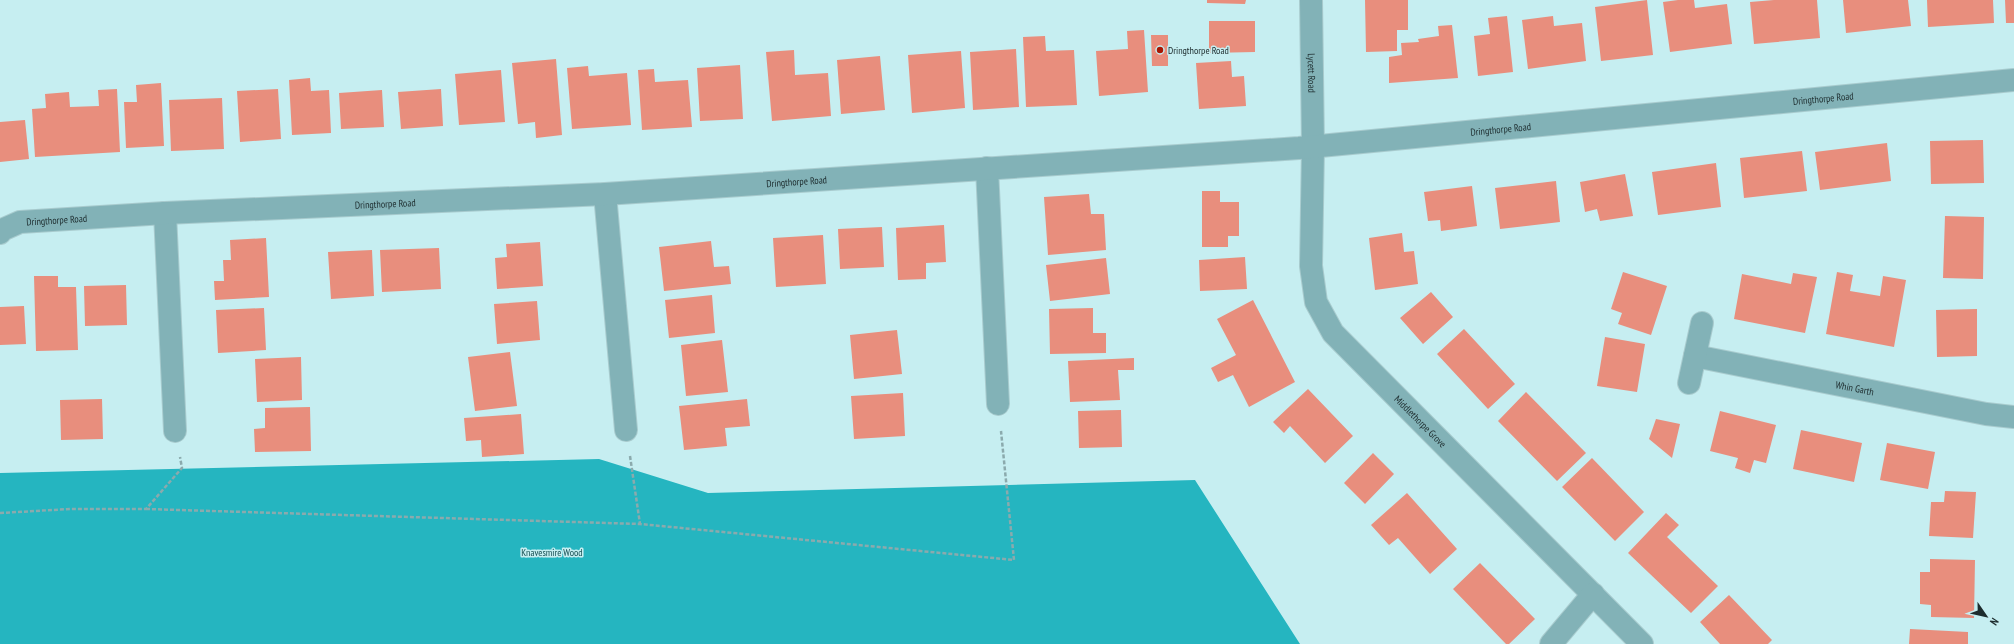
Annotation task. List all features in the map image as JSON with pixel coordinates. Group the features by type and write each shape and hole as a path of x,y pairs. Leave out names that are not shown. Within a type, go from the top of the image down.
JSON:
{"street":[{"name":"Lycett Road","path":"1311,0 1313,147"},
{"name":"Dringthorpe Road","path":"0,233 2,230 20,222 165,213 606,194 1313,147 2014,80"},
{"name":"Middlethorpe Grove","path":"1313,147 1311,266 1316,302 1333,333 1642,644"},
{"path":"987,168 998,404"},
{"path":"606,194 626,430"},
{"path":"165,213 175,431"},
{"path":"1689,383 1702,323"},
{"name":"Whin Garth","path":"1695,356 1986,414 2014,417"},
{"path":"1551,644 1593,594"}],"path":[{"path":"0,513 70,509 146,509 640,524 1014,560 998,404"},
{"path":"626,430 640,524"},
{"path":"146,509 182,468 175,431"}],"green space":[{"name":"Knavesmire Wood","path":"599,459 708,493 1195,480 1300,644 0,644 0,473"}],"building":[{"path":"1207,0 1246,0 1245,4 1207,3"},
{"path":"1365,0 1408,0 1408,30 1397,30 1397,51 1366,52"},
{"path":"1647,0 1653,55 1601,61 1595,7"},
{"path":"1694,0 1695,8 1727,4 1732,44 1670,52 1663,2"},
{"path":"1774,0 1817,0 1820,38 1754,44 1750,2"},
{"path":"1843,0 1908,0 1911,26 1846,33"},
{"path":"1927,0 1993,0 1994,23 1928,27"},
{"path":"2005,0 2014,0 2014,23 2006,23"},
{"path":"1507,16 1513,72 1478,76 1474,36 1490,34 1488,18"},
{"path":"1553,16 1554,26 1582,23 1586,61 1528,69 1522,20"},
{"path":"1209,21 1255,21 1255,52 1209,53"},
{"path":"1452,25 1458,78 1389,83 1389,57 1402,55 1401,43 1419,42 1418,39 1439,36 1438,26"},
{"path":"1144,30 1148,92 1099,96 1096,51 1128,49 1127,31"},
{"name":"Dringthorpe Road","path":"1151,35 1168,35 1168,66 1152,66"},
{"path":"1045,36 1046,51 1074,50 1077,105 1026,107 1023,37"},
{"path":"1016,49 1019,107 973,110 970,52"},
{"path":"794,50 795,75 828,73 831,116 772,121 766,52"},
{"path":"961,51 965,108 912,113 908,55"},
{"path":"880,56 885,110 841,114 837,60"},
{"path":"556,59 562,135 536,138 535,122 518,124 512,63"},
{"path":"1231,61 1232,77 1244,76 1246,106 1199,109 1196,63"},
{"path":"740,65 743,119 700,121 697,68"},
{"path":"588,66 589,76 627,73 631,125 572,129 567,68"},
{"path":"654,69 655,82 688,80 692,127 642,130 638,70"},
{"path":"501,70 505,122 459,125 455,74"},
{"path":"310,78 311,91 329,90 331,133 292,135 289,80"},
{"path":"161,83 164,146 126,148 124,102 137,102 136,85"},
{"path":"117,89 120,152 35,157 32,109 46,108 45,94 69,92 70,107 99,106 98,90"},
{"path":"278,89 281,139 240,142 237,91"},
{"path":"441,89 443,126 401,129 398,92"},
{"path":"382,90 384,127 341,129 339,93"},
{"path":"222,98 224,149 171,151 169,100"},
{"path":"25,120 29,159 0,162 0,122"},
{"path":"1983,140 1984,183 1931,184 1930,141"},
{"path":"1887,143 1891,181 1820,190 1815,152"},
{"path":"1802,151 1807,191 1744,198 1740,158"},
{"path":"1716,163 1721,207 1658,215 1652,172"},
{"path":"1625,174 1633,216 1600,221 1597,209 1585,212 1580,182"},
{"path":"1556,181 1560,222 1500,229 1495,188"},
{"path":"1472,186 1477,226 1441,231 1440,220 1428,221 1424,192"},
{"path":"1202,191 1220,191 1220,202 1239,202 1239,236 1228,236 1228,247 1202,247"},
{"path":"1089,194 1091,214 1104,214 1106,250 1048,255 1044,197"},
{"path":"1945,216 1984,217 1983,279 1943,278"},
{"path":"944,225 946,262 926,263 926,279 898,280 896,228"},
{"path":"882,227 884,267 840,269 838,229"},
{"path":"1402,233 1404,252 1414,251 1418,284 1375,290 1369,238"},
{"path":"823,235 826,284 776,287 773,238"},
{"path":"266,238 269,297 215,300 214,281 224,281 223,260 231,260 230,240"},
{"path":"711,241 714,267 729,266 731,284 664,291 659,247"},
{"path":"540,242 543,286 497,289 495,258 507,257 506,244"},
{"path":"439,248 441,289 382,292 380,250"},
{"path":"372,250 374,296 331,299 328,252"},
{"path":"1245,257 1247,289 1200,291 1199,260"},
{"path":"1106,258 1110,294 1050,301 1046,265"},
{"path":"1623,272 1667,286 1651,335 1618,324 1622,313 1611,309"},
{"path":"1837,272 1853,275 1850,291 1880,296 1883,276 1906,280 1894,347 1826,334"},
{"path":"1793,273 1817,277 1805,333 1734,319 1742,274 1791,284"},
{"path":"34,276 58,276 58,287 76,287 78,350 36,351"},
{"path":"126,285 127,325 85,326 84,286"},
{"path":"1431,292 1453,317 1423,344 1400,318"},
{"path":"712,295 715,333 669,338 665,300"},
{"path":"1253,300 1295,382 1249,407 1233,375 1218,382 1211,368 1236,355 1217,319"},
{"path":"537,301 540,340 497,344 494,304"},
{"path":"24,306 26,344 0,345 0,307"},
{"path":"264,308 266,350 218,353 216,310"},
{"path":"1093,308 1093,333 1106,333 1106,353 1050,354 1049,309"},
{"path":"1977,309 1977,356 1937,357 1936,310"},
{"path":"1464,329 1515,384 1488,409 1437,354"},
{"path":"897,330 902,374 854,379 850,335"},
{"path":"1605,337 1645,344 1637,392 1597,386"},
{"path":"722,340 728,392 686,396 681,345"},
{"path":"510,352 517,406 475,411 468,357"},
{"path":"301,357 302,400 257,402 255,359"},
{"path":"1134,358 1134,370 1118,370 1120,400 1070,402 1068,361"},
{"path":"1308,389 1353,436 1325,463 1290,426 1284,433 1273,422"},
{"path":"1526,392 1586,453 1557,481 1498,421"},
{"path":"903,393 905,436 854,439 851,396"},
{"path":"102,399 103,439 61,440 60,400"},
{"path":"747,399 750,426 725,428 727,446 684,450 679,406"},
{"path":"310,407 311,451 255,452 254,429 265,428 265,408"},
{"path":"1121,410 1122,447 1079,448 1078,411"},
{"path":"1720,411 1776,425 1766,463 1754,460 1750,473 1735,468 1738,458 1710,451"},
{"path":"521,414 524,454 482,457 481,440 466,441 464,418"},
{"path":"1656,419 1680,424 1672,458 1649,439"},
{"path":"1801,430 1862,443 1854,482 1793,469"},
{"path":"1887,443 1935,452 1928,489 1880,480"},
{"path":"1373,453 1394,474 1365,504 1344,483"},
{"path":"1592,458 1644,512 1615,541 1562,487"},
{"path":"1945,491 1976,492 1973,538 1929,536 1931,502 1944,502"},
{"path":"1407,493 1457,549 1430,574 1398,538 1389,545 1371,525"},
{"path":"1666,513 1679,525 1667,537 1718,586 1691,613 1628,553"},
{"path":"1930,559 1975,560 1974,618 1931,617 1931,605 1920,604 1920,572 1930,572"},
{"path":"1480,563 1535,619 1509,644 1506,644 1453,589"},
{"path":"1729,595 1772,640 1768,644 1720,644 1700,622"},
{"path":"1910,629 1968,632 1968,644 1909,644"}],"place":[{"name":"Dringthorpe Road","path":"1160,50"}]}
